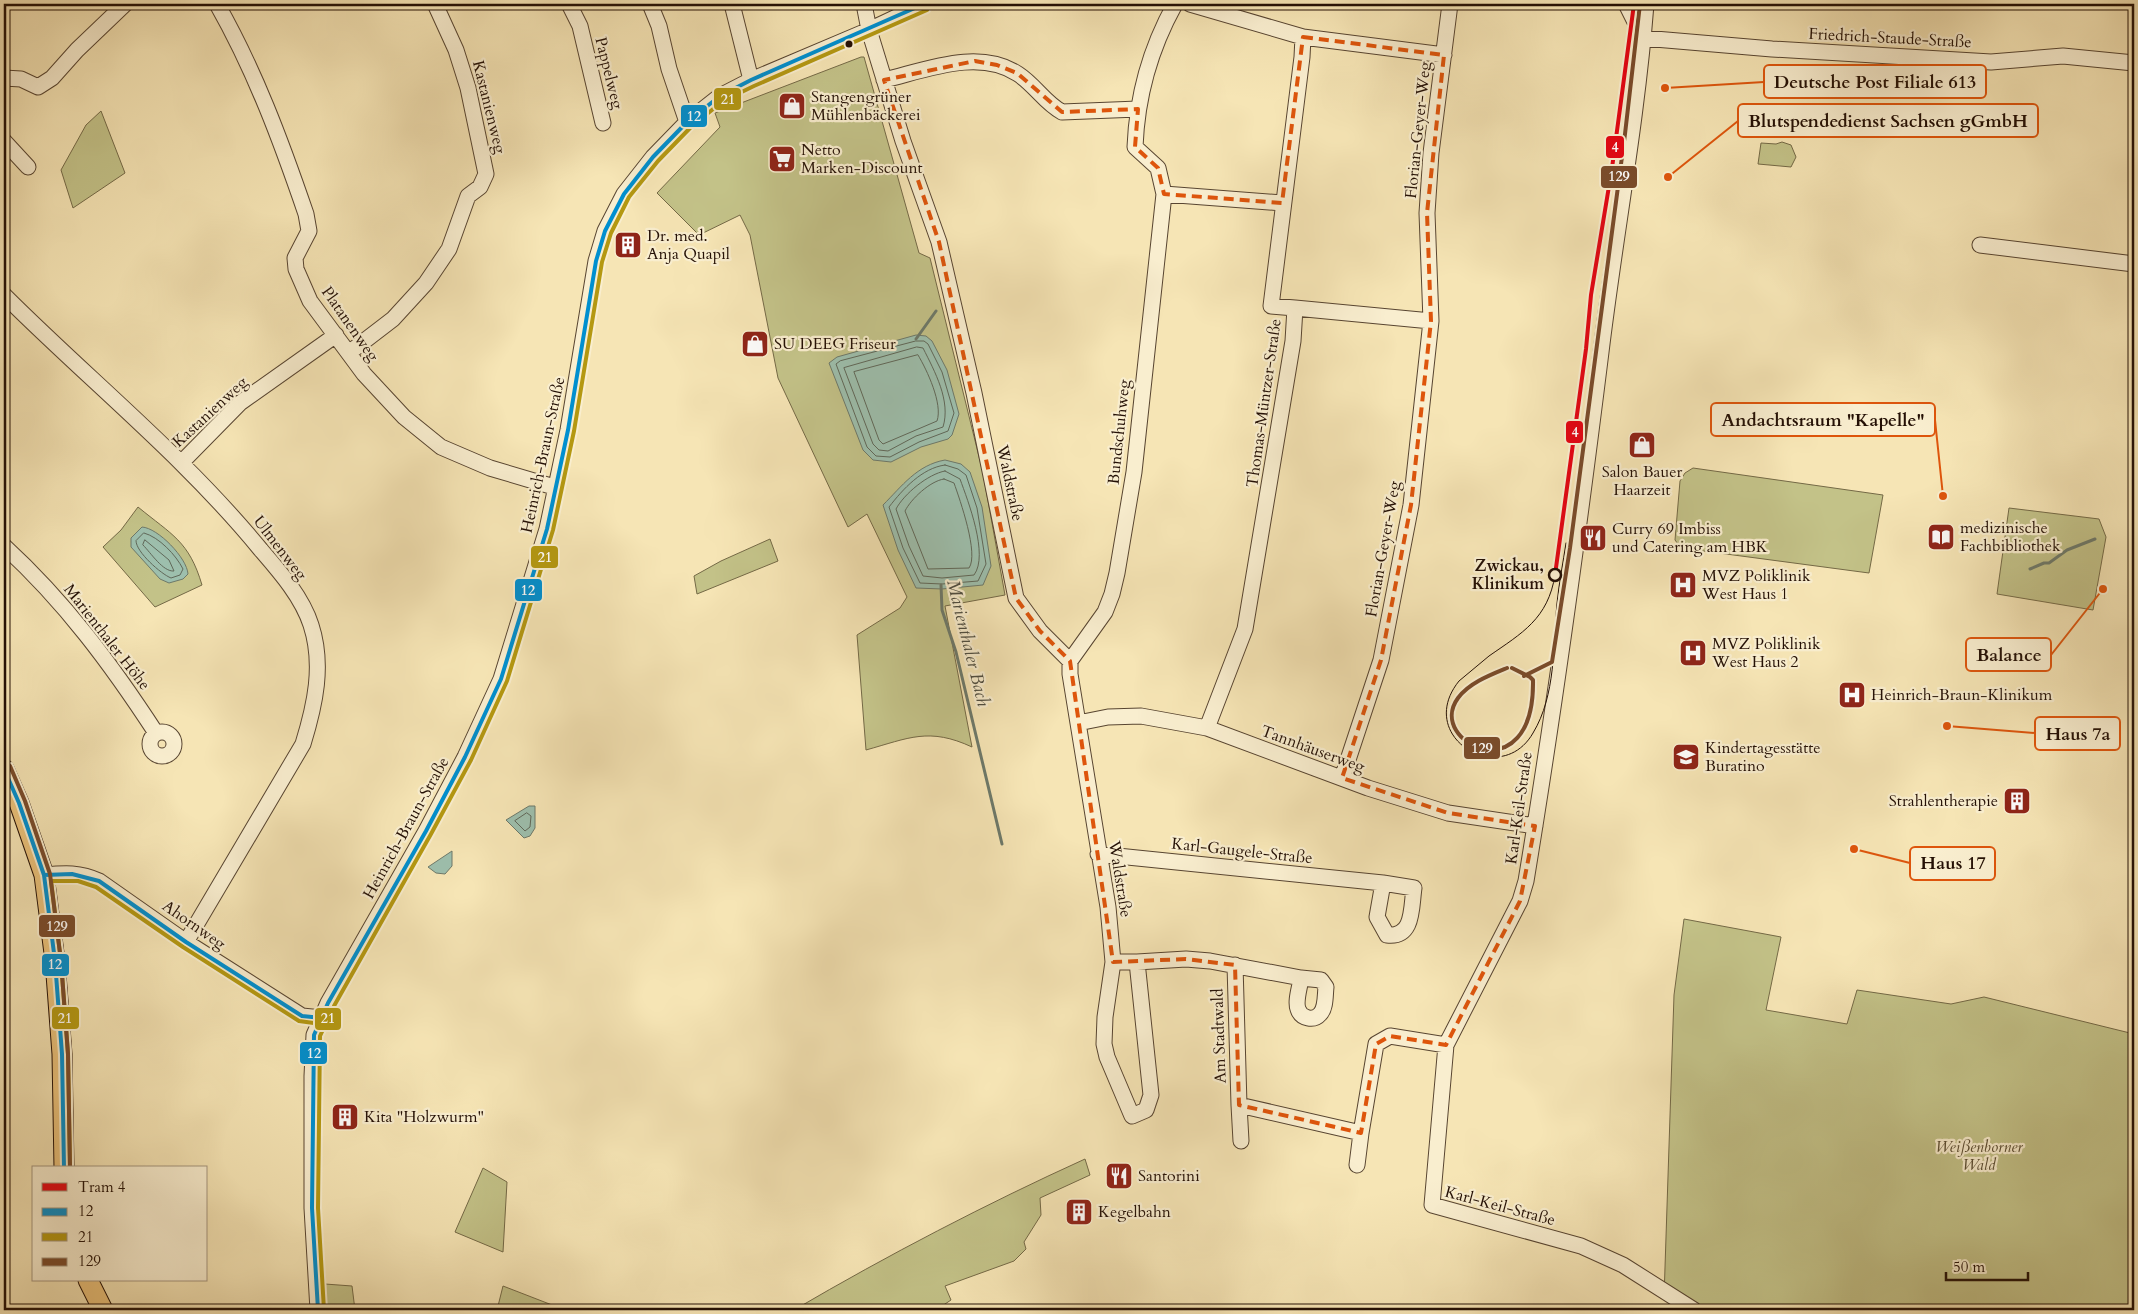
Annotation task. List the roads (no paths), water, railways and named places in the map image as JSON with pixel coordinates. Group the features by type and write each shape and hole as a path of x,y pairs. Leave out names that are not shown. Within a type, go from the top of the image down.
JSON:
{"main road":[{"path":"4,769 19,803 44,875 62,1054 64,1166"},
{"path":"89,1282 103,1310"}],"street":[{"path":"4,78 20,80 38,87 52,78 77,50 125,4"},
{"name":"Platanenweg","path":"217,4 234,33 266,101 306,214 309,231 295,258 296,269 310,301 350,352 364,374 404,418 441,447 490,468 554,486"},
{"name":"Kastanienweg","path":"350,352 393,318 426,283 449,249 468,196 480,187 486,174 468,88 456,50 435,4"},
{"name":"Pappelweg","path":"569,4 580,26 604,123"},
{"path":"650,4 659,26 669,69 687,122"},
{"path":"732,4 751,80"},
{"name":"Waldstraße","path":"864,4 869,30 903,141 940,242 974,393 1016,598 1040,631 1070,661 1070,674 1108,907 1113,962 1105,1017 1104,1044 1106,1057 1132,1116 1146,1110 1151,1095 1137,962"},
{"name":"Heinrich-Braun-Straße","path":"318,1310 310,1138 314,1035 328,1002 456,773 502,679 547,529 554,486 568,430 596,261 605,231 624,194 653,157 687,122 720,96 751,80 869,30 924,4"},
{"name":"Bundschuhweg","path":"1070,661 1105,612 1117,573 1134,472 1164,194 1158,168 1135,147 1138,108 1149,59 1162,27 1176,4"},
{"path":"1190,4 1303,37 1444,55"},
{"name":"Florian-Geyer-Weg","path":"1342,778 1381,660 1411,505 1430,321 1427,213 1431,153 1450,4"},
{"path":"1626,4 1643,38"},
{"name":"Karl-Keil-Straße","path":"1646,4 1571,589 1552,701 1526,881 1520,901 1446,1045 1432,1205 1581,1246 1623,1265 1694,1310"},
{"name":"Thomas-Müntzer-Straße","path":"1207,728 1245,629 1293,341 1295,308 1271,306 1303,37"},
{"name":"Friedrich-Staude-Straße","path":"1643,38 1772,49 1991,62 2063,56 2134,63"},
{"path":"884,80 975,61 997,65 1017,73 1032,85 1052,107 1062,112 1138,108"},
{"path":"4,142 28,167"},
{"path":"1164,194 1282,203"},
{"path":"1980,245 2134,264"},
{"name":"Ulmenweg","path":"4,295 181,463 241,525 288,583 311,624 318,663 314,708 303,744 186,942"},
{"path":"1295,308 1430,321"},
{"name":"Kastanienweg","path":"181,463 240,403 336,335"},
{"name":"Marienthaler Höhe","path":"4,546 31,571 77,621 116,672 156,733"},
{"name":"Tannhäuserweg","path":"1078,724 1108,717 1141,716 1207,728 1342,778 1448,813 1535,826"},
{"name":"Karl-Gaugele-Straße","path":"1098,854 1383,883"},
{"name":"Ahornweg","path":"44,875 69,872 84,874 99,881 186,942 302,1016 322,1018"},
{"name":"Am Stadtwald","path":"1137,962 1186,959 1235,965 1301,978"},
{"path":"1113,962 1137,962"},
{"name":"Am Stadtwald","path":"1235,965 1241,1141"},
{"path":"1357,1165 1376,1044 1390,1036 1446,1045"},
{"name":"Am Stadtwald","path":"1239,1105 1361,1133"}],"water":[{"path":"916,335 926,336 932,341 947,370 959,414 952,435 948,439 921,447 891,462 873,460 863,450 829,363 837,357"},
{"path":"945,460 961,464 970,472 982,507 991,566 983,585 942,589 916,588 898,550 883,505 918,471 926,466"},
{"path":"142,527 163,538 177,552 183,560 188,574 183,579 169,583 160,579 131,547 131,538"},
{"path":"529,806 535,806 535,828 530,836 524,838 506,820"},
{"path":"452,851 452,866 445,874 436,873 428,867"}],"waterway":[{"name":"Marienthaler Bach","path":"916,339 936,311"},
{"path":"2030,569 2044,563 2049,563 2067,550 2095,539"},
{"name":"Marienthaler Bach","path":"941,585 942,610 956,652 1002,844"}],"tram line":[{"name":"4","path":"1555,575 1586,349 1591,295 1612,168 1634,4"},
{"path":"1555,575 1552,590 1540,614 1523,632 1489,656 1459,681 1448,702 1447,721 1454,737 1467,749 1484,756 1502,756 1519,749 1533,733 1546,703 1550,687 1557,603 1566,543"}],"place":[{"name":"Deutsche Post Filiale 613","path":"1665,88"},
{"name":"Stangengrüner Mühlenbäckerei","path":"792,106"},
{"name":"Netto Marken-Discount","path":"782,159"},
{"name":"Blutspendedienst Sachsen gGmbH","path":"1668,177"},
{"name":"Dr. med. Anja Quapil","path":"628,245"},
{"name":"SU DEEG Friseur","path":"755,344"},
{"name":"Salon Bauer Haarzeit","path":"1642,445"},
{"name":"Andachtsraum \"Kapelle\"","path":"1943,496"},
{"name":"medizinische Fachbibliothek","path":"1941,537"},
{"name":"Curry 69 Imbiss und Catering am HBK","path":"1593,538"},
{"name":"Zwickau, Klinikum","path":"1555,575"},
{"name":"MVZ Poliklinik West Haus 1","path":"1683,585"},
{"name":"Balance","path":"2103,589"},
{"name":"MVZ Poliklinik West Haus 2","path":"1693,653"},
{"name":"Heinrich-Braun-Klinikum","path":"1852,695"},
{"name":"Haus 7a","path":"1947,726"},
{"name":"Kindertagesstätte Buratino","path":"1686,757"},
{"name":"Strahlentherapie","path":"2017,801"},
{"name":"Haus 17","path":"1854,849"},
{"name":"Kita \"Holzwurm\"","path":"345,1117"},
{"name":"Santorini","path":"1119,1176"},
{"name":"Kegelbahn","path":"1079,1212"}],"park label":[{"name":"Weißenborner Wald","path":"1979,1156"}]}
